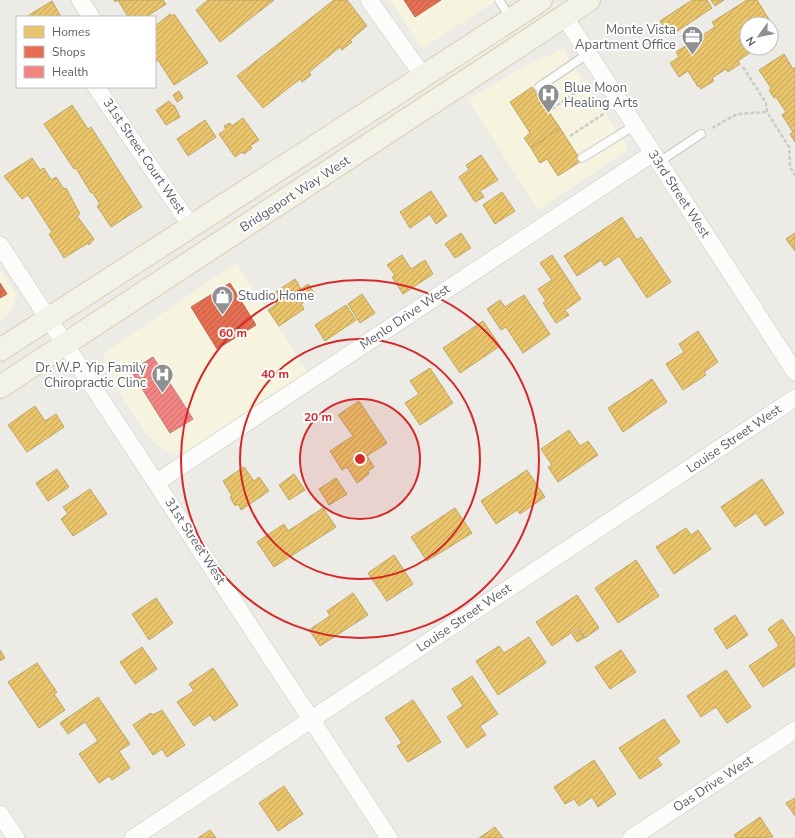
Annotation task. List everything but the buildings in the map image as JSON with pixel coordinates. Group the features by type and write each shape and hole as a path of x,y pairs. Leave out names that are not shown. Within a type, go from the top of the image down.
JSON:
{"main road":[{"path":"0,350 541,0"},
{"name":"Bridgeport Way West","path":"0,387 590,0"}],"street":[{"path":"80,0 90,16"},
{"path":"370,0 424,77"},
{"name":"33rd Street West","path":"564,16 795,372"},
{"name":"31st Street Court West","path":"97,88 191,226"},
{"name":"Menlo Drive West","path":"157,482 656,157"},
{"name":"31st Street West","path":"0,245 157,482 389,838"},
{"name":"Louise Street West","path":"133,838 795,398"},
{"name":"Oas Drive West","path":"631,838 795,730"},
{"path":"0,814 16,838"}],"lane":[{"path":"499,0 511,20"},
{"path":"539,87 589,53"},
{"path":"582,158 635,125"},
{"path":"656,157 701,134"}],"path":[{"path":"743,67 766,103 767,112 789,147 790,167 795,175"},
{"path":"552,109 602,75"},
{"path":"570,136 620,103"},
{"path":"701,134 737,114 767,112"}],"shaded area":[{"path":"390,0 497,0 422,49"},
{"path":"563,49 629,149 538,210 468,100 517,70"},
{"path":"236,263 308,372 185,453 174,454 160,448 145,433 104,367 104,353"},
{"path":"0,270 16,293 15,302 7,316 0,321"}],"place":[{"name":"Monte Vista Apartment Office","path":"692,56"},
{"name":"Blue Moon Healing Arts","path":"548,114"},
{"name":"Studio Home","path":"223,316"},
{"name":"Dr. W.P. Yip Family Chiropractic Clinc","path":"162,394"}]}
